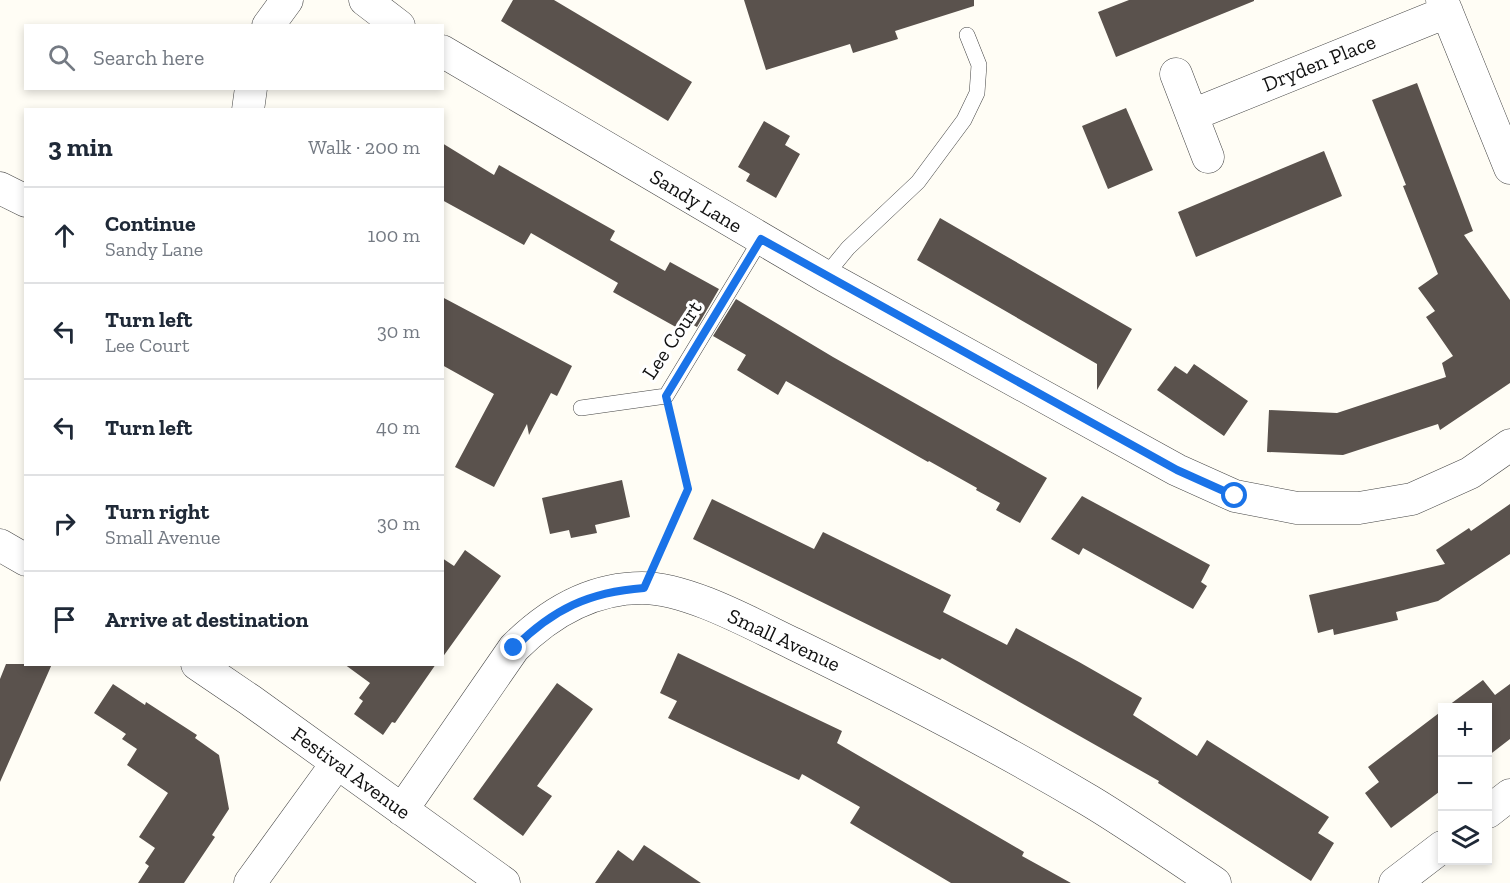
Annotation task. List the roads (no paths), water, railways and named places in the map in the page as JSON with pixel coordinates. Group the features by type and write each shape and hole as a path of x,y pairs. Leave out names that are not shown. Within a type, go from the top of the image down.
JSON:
{"street":[{"path":"269,24 287,0"},
{"path":"365,0 396,24"},
{"path":"1445,6 1510,168"},
{"name":"Dryden Place","path":"1192,115 1445,6"},
{"name":"Sandy Lane","path":"444,52 825,276 1177,470 1235,496 1297,508 1359,508 1412,499 1470,473 1510,445"},
{"path":"1176,74 1208,157"},
{"path":"248,108 251,90"},
{"path":"0,188 24,200"},
{"path":"0,545 24,559"},
{"name":"Small Avenue","path":"402,810 514,648 530,632 556,612 589,597 618,590 644,588 695,600 747,622 896,693 1091,802 1215,883"},
{"name":"Festival Avenue","path":"200,666 504,883"},
{"path":"250,883 337,763"},
{"path":"1489,811 1510,795"},
{"path":"1395,883 1438,851"}],"lane":[{"path":"825,276 848,248 918,182 964,120 977,93 979,65 967,35"},
{"name":"Lee Court","path":"582,408 666,396 761,239"}]}
